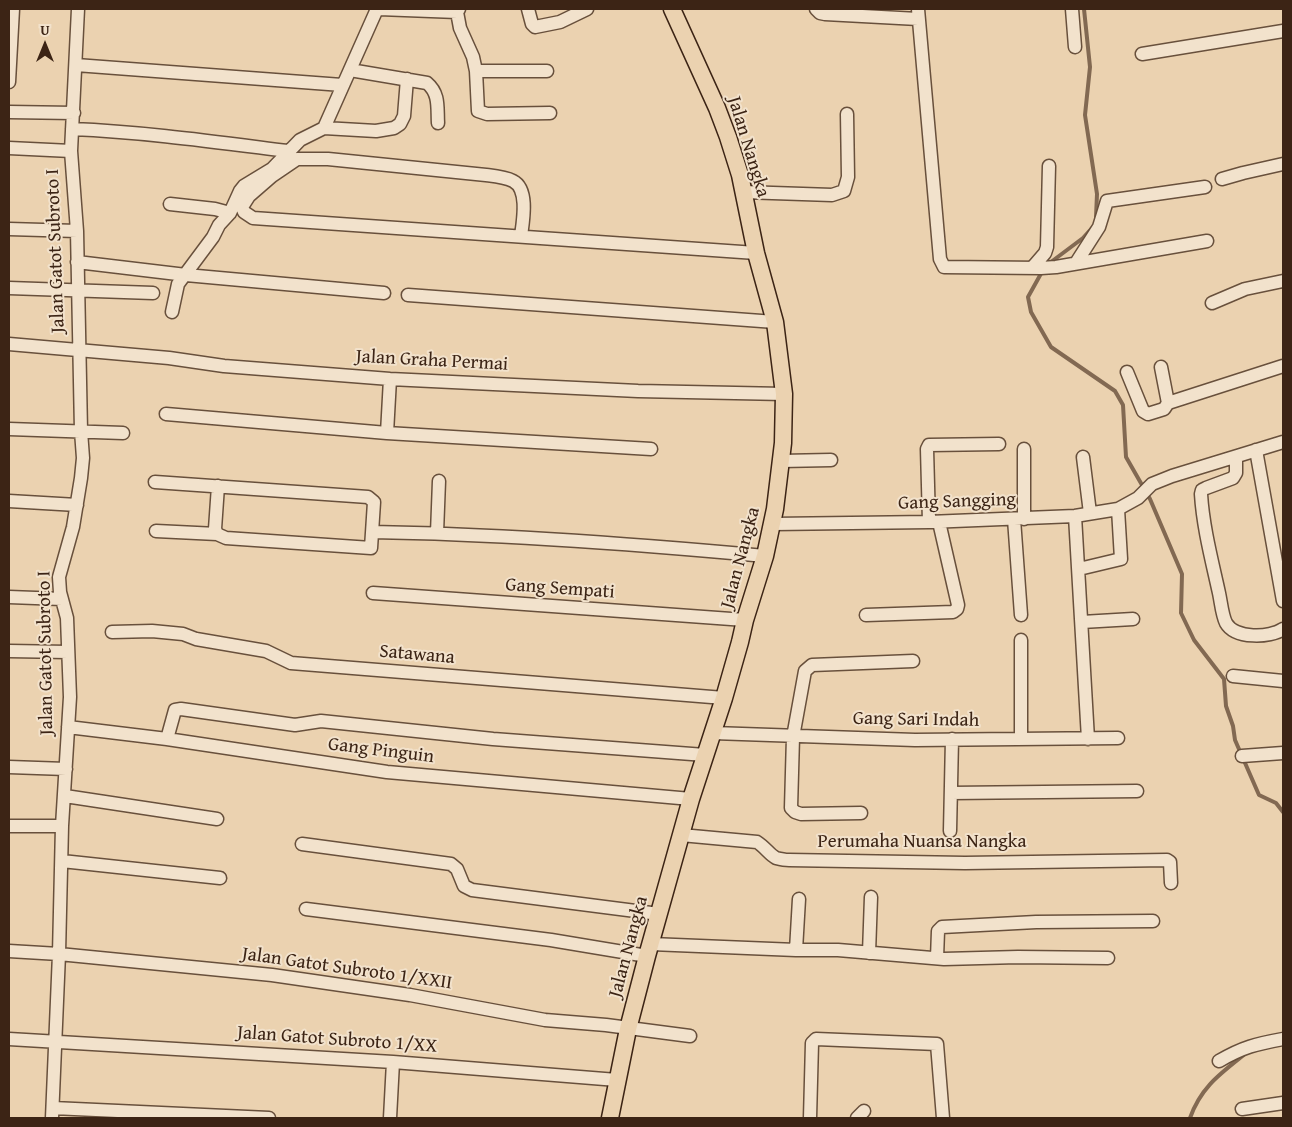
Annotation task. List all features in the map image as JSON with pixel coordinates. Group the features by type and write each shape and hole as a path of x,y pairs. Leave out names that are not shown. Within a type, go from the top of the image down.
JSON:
{"main road":[{"name":"Jalan Nangka","path":"610,1118 628,1029 649,950 691,799 724,698 765,556 773,524 781,461 784,394 775,322 728,137 717,108 672,9"}],"street":[{"path":"9,82 13,9"},
{"name":"Jalan Gatot Subroto I","path":"52,1113 60,954 62,826 70,696 66,618 59,577 77,505 83,463 77,231 71,151 78,9"},
{"path":"324,128 378,9 458,10 460,28 473,57 476,71 477,106 480,112 487,114 550,113"},
{"path":"528,9 532,24 535,27 560,22 587,9"},
{"path":"816,9 820,13 825,14 918,14 941,264 944,267 1056,267 1207,241"},
{"path":"1072,9 1075,47"},
{"path":"1142,54 1283,31"},
{"path":"76,65 342,85"},
{"path":"350,70 427,83 437,95 438,123"},
{"path":"476,71 547,71"},
{"path":"172,312 178,284 213,237 218,225 230,213 240,190 248,182 272,169 300,140 324,128 376,131 394,128 400,124 404,116 407,79"},
{"path":"9,112 74,113"},
{"path":"743,192 832,195 844,191 848,177 847,114"},
{"path":"72,129 175,137 288,151"},
{"path":"9,148 71,151"},
{"path":"521,236 524,206 519,187 510,179 486,175 328,159 297,159 272,176 249,196 242,207 244,212 253,218 756,253"},
{"path":"1222,179 1283,164"},
{"path":"1036,268 1047,247 1048,166"},
{"path":"1076,263 1099,227 1107,201 1205,187"},
{"path":"170,204 215,209 230,213"},
{"path":"9,229 77,231"},
{"path":"77,262 186,275 384,293"},
{"path":"1212,303 1246,289 1283,281"},
{"path":"9,288 153,293"},
{"path":"408,295 775,322"},
{"name":"Jalan Graha Permai","path":"9,344 169,358 224,366 390,379 534,384 638,391 784,394"},
{"path":"1127,372 1144,413 1148,414 1162,410 1168,403 1283,366"},
{"path":"1161,367 1168,403"},
{"path":"387,433 390,379"},
{"path":"166,414 387,433 651,449"},
{"path":"9,429 122,433"},
{"path":"1283,442 1236,457 1236,473 1233,478 1206,488 1200,494 1226,622 1233,630 1252,635 1264,636 1283,629"},
{"path":"866,615 953,612 957,609 958,604 934,522 927,449 929,445 999,444"},
{"path":"1021,615 1019,519 1024,449"},
{"path":"1256,450 1283,600"},
{"path":"1083,457 1090,513"},
{"name":"Gang Sangging","path":"773,524 934,522 1075,516 1118,509 1138,498 1152,484 1236,457"},
{"path":"781,461 831,460"},
{"path":"437,533 439,481"},
{"path":"155,482 368,497 374,502 371,548 226,538 217,534 156,531"},
{"path":"217,534 215,529 218,486"},
{"path":"9,501 77,505"},
{"path":"1079,569 1121,559 1118,509"},
{"path":"1075,516 1088,739"},
{"path":"373,532 437,533 591,541 765,556"},
{"name":"Gang Sempati","path":"373,593 745,620"},
{"path":"9,597 62,599"},
{"path":"1082,622 1133,619"},
{"name":"Satawana","path":"112,632 183,634 266,651 291,663 724,698"},
{"path":"1021,640 1021,739"},
{"path":"9,651 68,652"},
{"path":"860,813 801,814 791,808 793,736 804,671 808,666 913,662"},
{"path":"1233,676 1283,681"},
{"path":"167,739 172,714 175,710 181,708 295,724 320,721 493,739 705,755"},
{"name":"Gang Pinguin","path":"68,727 167,739 386,772 691,799"},
{"name":"Gang Sari Indah","path":"713,733 952,739 1118,738"},
{"path":"950,831 952,739"},
{"path":"1242,756 1283,753"},
{"path":"9,767 66,769"},
{"path":"951,793 1137,791"},
{"path":"65,796 217,819"},
{"path":"9,826 62,826"},
{"name":"Perumaha Nuansa Nangka","path":"681,835 757,842 766,847 770,854 776,858 788,860 966,863 1169,860 1171,883"},
{"path":"302,844 451,864 457,869 464,886 472,890 659,914"},
{"path":"62,861 220,878"},
{"path":"869,953 871,897"},
{"path":"796,950 798,899"},
{"path":"306,909 551,940 649,950 838,950 937,958 1108,958"},
{"path":"937,958 938,931 942,926 1036,922 1153,921"},
{"name":"Jalan Gatot Subroto 1/XXII","path":"9,951 60,954 272,975 410,995 544,1020 690,1036"},
{"name":"Jalan Gatot Subroto 1/XX","path":"9,1039 393,1062 617,1080"},
{"path":"1219,1061 1239,1049 1283,1039"},
{"path":"810,1118 812,1043 816,1040 936,1043 938,1046 943,1118"},
{"path":"390,1118 393,1062"},
{"path":"1242,1109 1283,1103"},
{"path":"52,1113 269,1118"}],"waterway":[{"path":"1084,9 1090,67 1085,115 1097,194 1096,217"},
{"path":"1047,265 1083,238 1092,228"},
{"path":"1043,270 1028,297 1031,312 1051,347 1115,391 1123,405 1126,457 1150,499 1182,574 1181,613 1194,640 1224,679 1226,706 1233,726 1235,740 1259,795 1276,803 1283,812"},
{"path":"1190,1118 1194,1107 1212,1082 1245,1054"}]}
